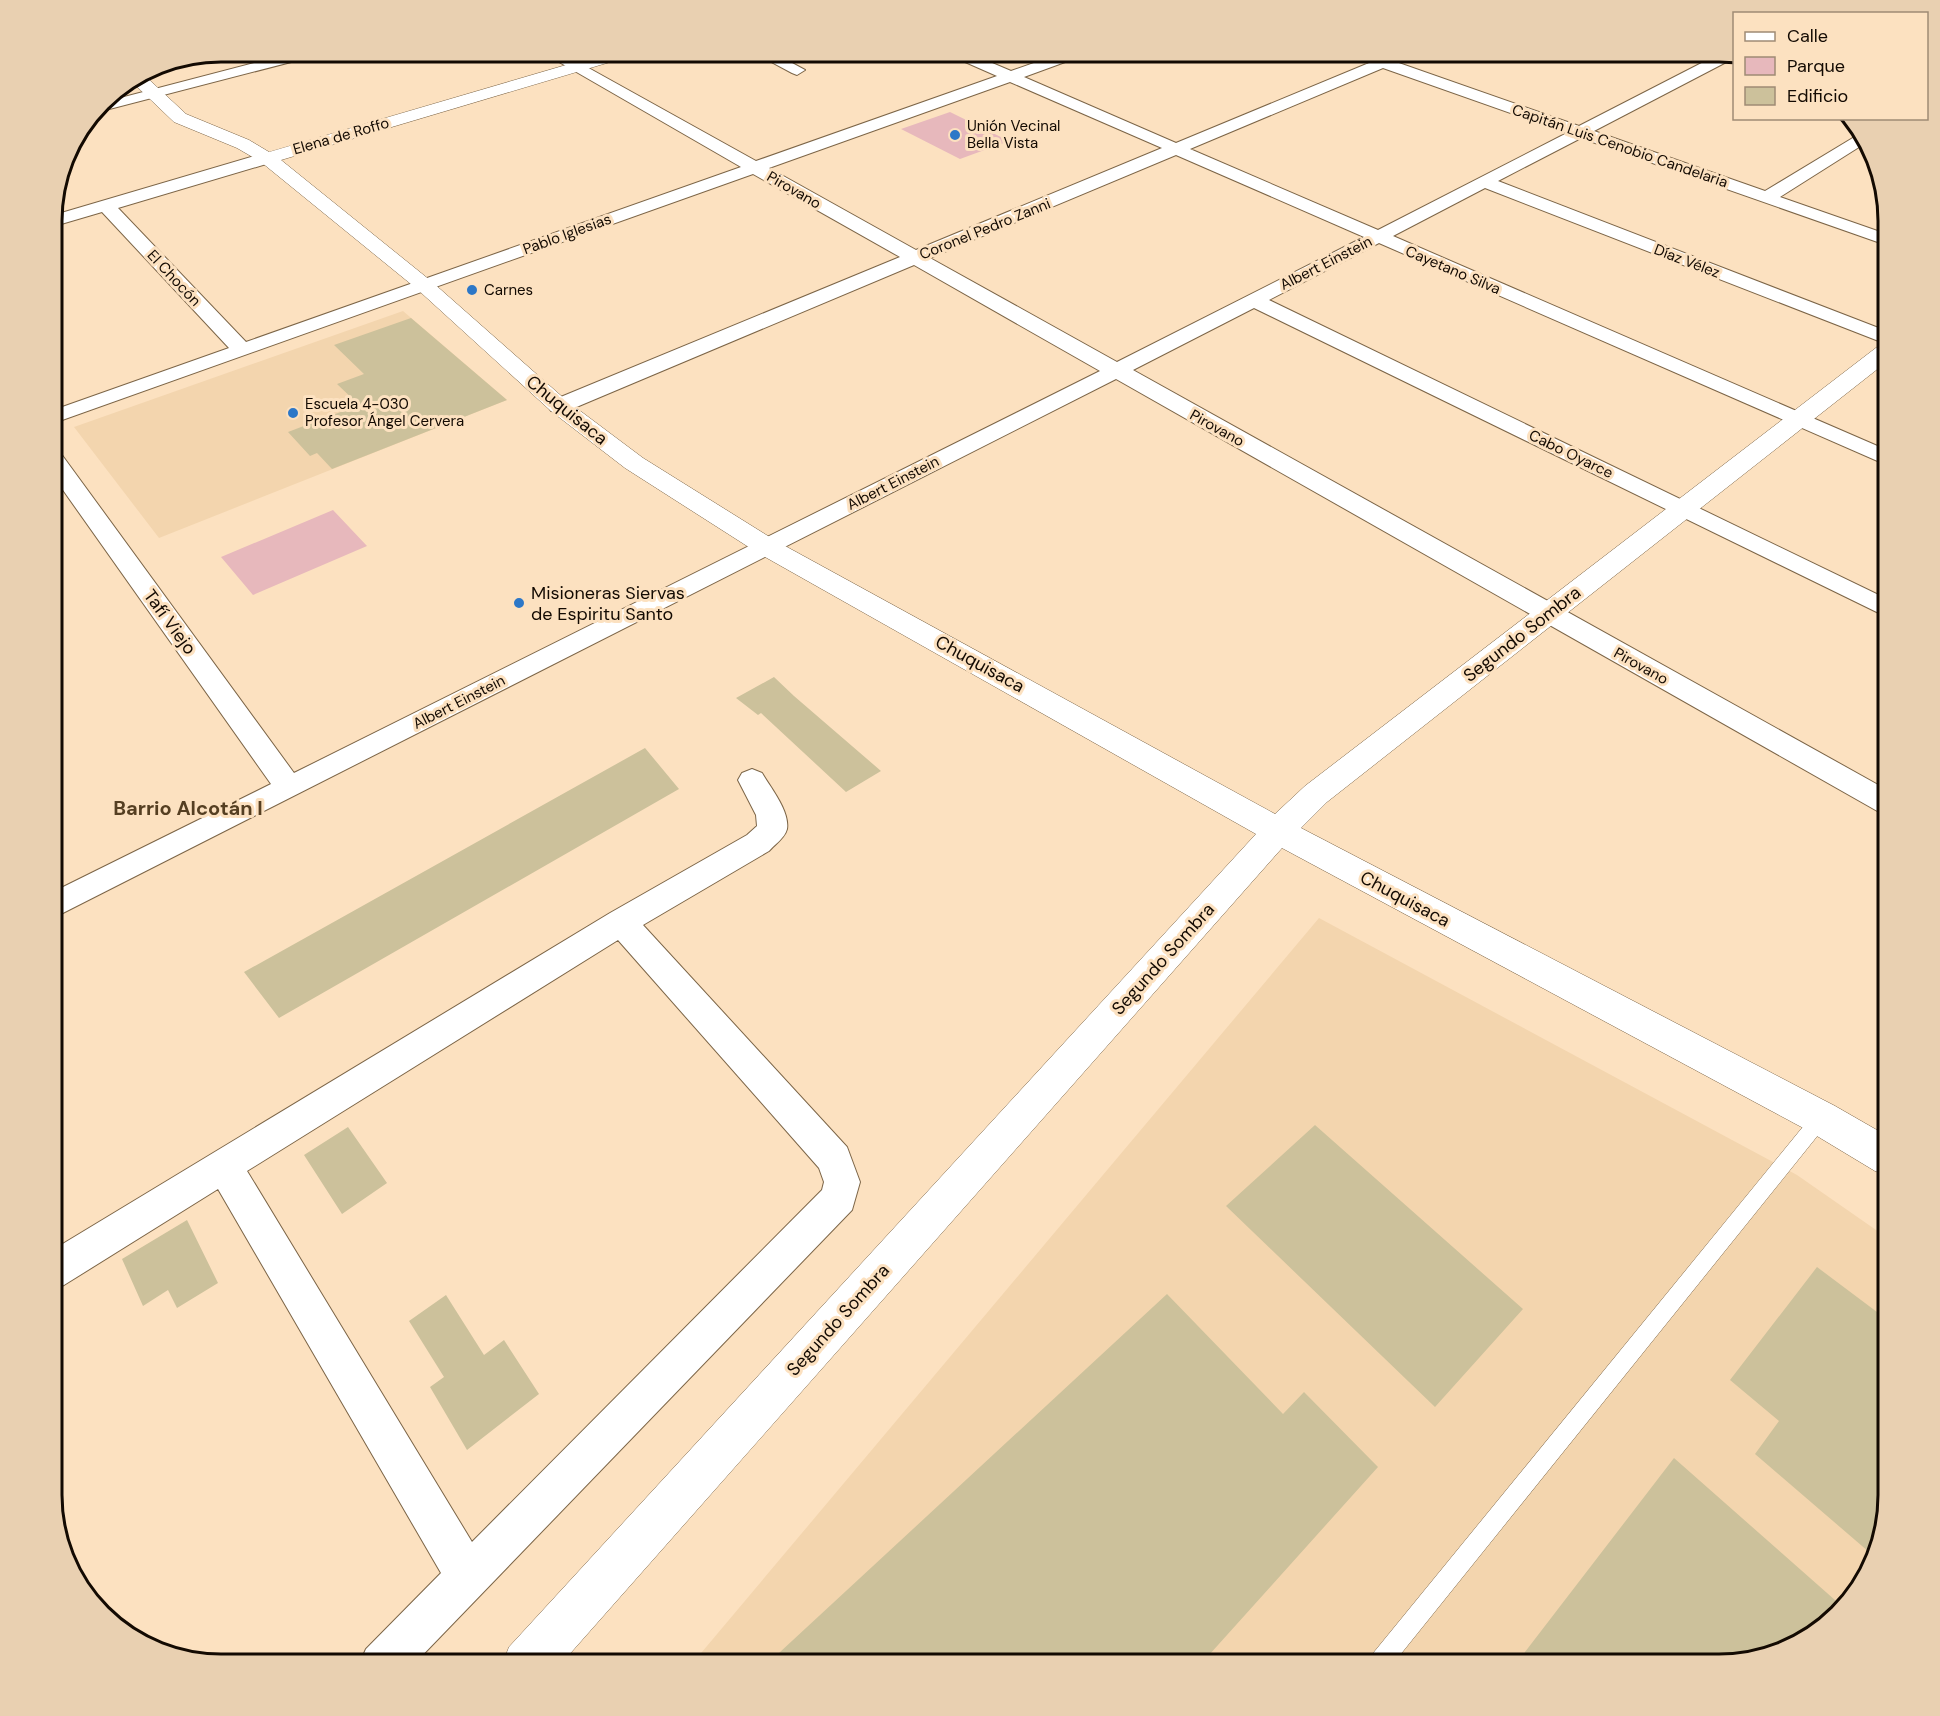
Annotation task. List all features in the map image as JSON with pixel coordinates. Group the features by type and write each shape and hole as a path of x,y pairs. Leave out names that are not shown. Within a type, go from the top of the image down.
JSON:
{"street":[{"name":"Cayetano Silva","path":"977,61 1878,454"},
{"name":"Pablo Iglesias","path":"62,414 1052,61"},
{"name":"Capitán Luis Cenobio Candelaria","path":"1378,61 1878,237"},
{"name":"Coronel Pedro Zanni","path":"559,406 1387,61"},
{"name":"Albert Einstein","path":"62,902 767,547 1485,182 1717,61"},
{"path":"111,105 275,62"},
{"name":"Pirovano","path":"567,62 1878,798"},
{"name":"Elena de Roffo","path":"62,219 594,62"},
{"path":"780,62 797,70"},
{"name":"Chuquisaca","path":"142,82 187,122 243,144 267,158 424,285 559,406 634,463 767,547 1278,831 1821,1118 1878,1152"},
{"path":"1766,198 1857,141"},
{"name":"Díaz Vélez","path":"1485,182 1878,335"},
{"name":"El Chocón","path":"106,206 242,350"},
{"name":"Cabo Oyarce","path":"1253,300 1878,605"},
{"name":"Segundo Sombra","path":"537,1654 1278,831 1316,794 1878,358"},
{"name":"Tafí Viejo","path":"62,471 289,788"},
{"path":"62,1265 621,922 758,843 772,829 771,814 752,780"},
{"path":"393,1654 839,1198 842,1182 834,1159 621,922"},
{"path":"224,1166 468,1577"}],"lane":[{"path":"1387,1654 1821,1118"}],"shaded area":[{"name":"Escuela 4-030 Profesor Ángel Cervera","path":"403,311 507,400 159,538 74,427"},
{"path":"1319,918 1797,1175 1878,1231 1878,1506 1873,1536 1862,1566 1852,1584 1832,1608 1808,1628 1780,1642 1740,1653 1719,1654 700,1654"}],"green space":[{"name":"Unión Vecinal Bella Vista","path":"950,112 1009,141 960,159 901,129"},
{"path":"333,510 367,546 253,595 221,557"}],"building":[{"path":"411,318 507,400 332,469 317,453 310,456 288,432 359,405 337,384 364,374 334,345"},
{"path":"774,677 881,771 846,792 761,713 758,715 736,698"},
{"path":"645,748 679,789 279,1018 244,972"},
{"path":"1315,1125 1523,1309 1435,1407 1226,1206"},
{"path":"348,1127 387,1183 342,1214 304,1155"},
{"path":"187,1220 218,1283 177,1308 168,1290 143,1306 122,1259"},
{"path":"1817,1267 1878,1313 1878,1506 1868,1551 1755,1454 1779,1421 1730,1380"},
{"path":"1167,1294 1283,1414 1304,1392 1378,1467 1210,1654 778,1654"},
{"path":"446,1295 484,1355 504,1340 539,1394 467,1450 430,1387 444,1377 409,1321"},
{"path":"1674,1458 1837,1602 1808,1628 1790,1638 1760,1649 1740,1653 1523,1654"}],"place":[{"name":"Unión Vecinal Bella Vista","path":"955,135"},
{"name":"Carnes","path":"472,290"},
{"name":"Escuela 4-030 Profesor Ángel Cervera","path":"293,413"},
{"name":"Misioneras Siervas de Espiritu Santo","path":"519,603"}],"district":[{"name":"Barrio Alcotán I","path":"188,808"}]}
